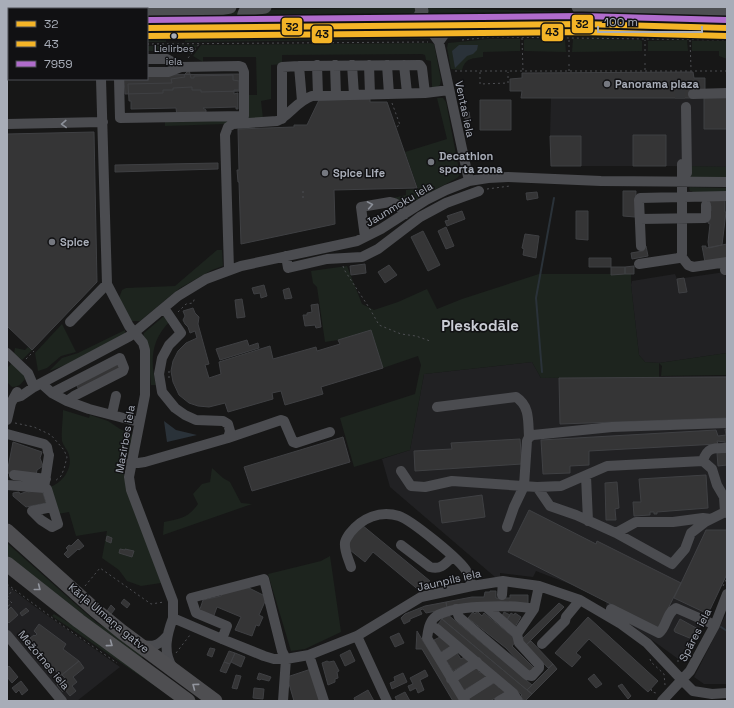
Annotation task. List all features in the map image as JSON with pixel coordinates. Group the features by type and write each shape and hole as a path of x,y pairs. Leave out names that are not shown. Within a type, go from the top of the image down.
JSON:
{"highway":[{"name":"Kārļa Ulmaņa gatve","path":"7,531 95,610 139,645 215,701"},
{"name":"Kārļa Ulmaņa gatve","path":"7,564 78,621 188,701"}],"main road":[{"path":"148,10 214,10 230,7"},
{"path":"251,27 243,19 246,10 264,7"},
{"path":"312,26 333,22 416,20 421,15 421,7"},
{"path":"578,7 727,11"},
{"path":"148,28 582,24 727,28"}],"street":[{"path":"423,26 431,31 439,42 444,34 450,31 492,30 514,24"},
{"name":"Ventas iela","path":"439,42 469,182"},
{"path":"148,59 167,59 181,67"},
{"path":"282,119 282,67 317,65 420,65 422,68 425,93"},
{"path":"317,65 318,95"},
{"path":"335,65 336,95"},
{"path":"352,65 354,95"},
{"path":"387,65 390,95"},
{"path":"404,65 406,93"},
{"path":"299,66 302,101"},
{"path":"369,66 370,94"},
{"path":"118,80 120,118 244,116 244,72 242,67 181,67 168,72 148,72"},
{"path":"70,322 107,284 101,80"},
{"path":"229,270 225,135 228,127 233,124 266,123 277,121 282,119 302,101 312,96 370,94 390,95 449,90"},
{"path":"694,94 727,94"},
{"path":"682,152 684,107 685,183 682,196 681,256 688,265 694,267 726,267"},
{"path":"7,124 103,122"},
{"path":"682,164 685,183"},
{"name":"Jaunmoku iela","path":"7,420 11,403 11,395 21,396 50,374 66,370 135,333 190,288 206,279 256,262 347,244 381,229 446,190 469,182 488,178 508,177 685,183 727,182"},
{"name":"Jaunmoku iela","path":"286,256 288,268 341,258 362,257 378,249 420,217 446,203 479,191"},
{"path":"642,246 640,198 727,196"},
{"path":"365,237 362,207 395,203 405,214"},
{"path":"640,219 705,218 706,205"},
{"path":"414,208 420,217"},
{"path":"639,264 679,258 681,256"},
{"name":"Mazirbes iela","path":"107,284 129,326 143,343 145,350 145,395 129,477 132,490 173,601 173,618"},
{"path":"164,308 181,333 169,345 162,358 159,374 162,392 174,408 185,415 196,420 223,421 228,424 230,431 228,438"},
{"path":"9,358 20,365 36,384 52,393 71,399 89,409 139,422"},
{"path":"52,393 120,358 124,368 123,371 71,399"},
{"path":"71,383 71,399"},
{"path":"145,395 162,392"},
{"path":"112,414 116,396"},
{"path":"437,407 516,397 523,402 526,407 529,437 527,441 524,486 507,527"},
{"path":"131,462 145,462 228,438 281,420 284,421 293,442 296,443 330,432"},
{"path":"529,437 533,435 612,427 727,422"},
{"path":"7,434 44,444 47,447 48,453 45,483 52,507"},
{"path":"703,461 708,450 713,448 727,448"},
{"path":"401,471 411,486 425,487 452,481 537,487 561,486 607,466 703,461 712,469 717,485 726,497 726,513 705,522 691,533 685,549 672,564 616,533 550,506 537,487"},
{"path":"14,475 45,483"},
{"path":"586,476 588,521"},
{"path":"7,485 45,483"},
{"path":"351,567 344,545 348,536 361,522 369,517 382,514 391,514 408,520 452,557 467,571 472,586"},
{"path":"616,533 636,522 672,522 703,518 711,519"},
{"path":"7,540 24,554 38,558"},
{"path":"401,545 430,568 439,568 444,566 452,557"},
{"path":"222,639 227,626 196,613 191,598 264,579 282,651 286,659 283,701"},
{"path":"502,596 503,581"},
{"name":"Jaunpils iela","path":"173,618 264,656 274,659 286,659 309,655 357,636 421,597 472,586 486,588 503,581 539,586 580,600 621,624 647,643 694,691 712,694 727,693"},
{"path":"517,634 534,609 539,586"},
{"name":"Spāres iela","path":"659,697 682,680 690,671 715,625 727,594"},
{"path":"542,644 565,621 566,617 580,600"},
{"path":"494,677 464,699 427,638 433,618 438,614 447,611 472,607 534,609"},
{"path":"456,609 459,617 527,675 532,676 539,668 539,665 519,644 517,634 486,607"},
{"path":"611,609 659,633 671,612 676,608 715,625"},
{"path":"173,618 167,636 167,653 171,665 176,672"},
{"path":"430,625 477,662 516,697"},
{"path":"139,645 157,645 167,636"},
{"path":"357,636 387,701"},
{"name":"Mežotnes iela","path":"9,642 61,701"},
{"path":"440,659 458,647"},
{"path":"309,655 324,701"},
{"path":"451,679 477,662"},
{"path":"499,701 516,697"}],"path":[{"path":"460,40 490,37 727,40"},
{"path":"522,38 523,71"},
{"path":"569,39 569,57"},
{"path":"645,39 645,56"},
{"path":"690,40 691,70"},
{"path":"148,44 439,42"},
{"path":"181,67 200,43"},
{"path":"645,63 645,70"},
{"path":"569,64 569,71"},
{"path":"450,71 727,71"},
{"path":"480,72 480,84 508,84 508,71"},
{"path":"390,95 400,125 396,127"},
{"path":"479,191 512,186"},
{"path":"303,191 303,200"},
{"path":"341,258 345,271 379,325 401,334 416,336 430,341"},
{"path":"20,365 34,351"},
{"path":"84,588 100,568 151,604 173,601"},
{"path":"7,584 101,653"},
{"path":"7,607 12,603 7,598 14,589"},
{"path":"650,658 651,662 664,674 665,686"},
{"path":"651,688 652,692 659,697"}],"shaded area":[{"path":"7,7 107,7 8,8 7,24"},
{"path":"414,8 417,11 411,18 252,23 248,15 262,10"},
{"path":"426,8 727,15 727,22 597,18 421,21"},
{"path":"240,11 241,24 148,25 148,14 202,14"},
{"path":"514,29 727,34 727,39 490,36 445,39 452,33 489,33"},
{"path":"423,30 435,39 185,42 185,34"},
{"path":"148,33 163,35 163,38 166,38 166,42 148,42"},
{"path":"490,39 520,39 520,51 483,52 483,57 470,59 465,63 462,70 451,69 447,48 448,43"},
{"path":"573,39 640,40 642,41 642,51 572,52"},
{"path":"524,40 565,40 566,52 524,51"},
{"path":"687,40 688,51 648,51 648,41"},
{"path":"692,41 727,41 727,59 719,56 719,51 692,51"},
{"path":"434,44 441,80 440,85 437,87 432,87 431,61 426,60 425,55 422,54 282,55 282,64 271,65 271,99 261,101 263,119 246,120 249,95 257,95 256,57 203,57 203,62 193,56 201,45"},
{"path":"198,45 190,54 187,51 148,51 148,46"},
{"path":"459,45 478,45 477,50 473,54 467,56 455,68 452,51"},
{"name":"Decathlon sporta zona","path":"437,98 443,98 446,102 460,175 407,205 393,198 406,195 406,190 418,189 405,152 447,139"},
{"path":"551,98 704,98 704,129 727,129 727,167 666,166 666,135 633,135 633,166 581,166 581,136 550,136"},
{"path":"230,120 225,124 165,126 165,121"},
{"path":"690,166 727,167 727,178 691,177"},
{"path":"690,187 727,188 727,194 693,193 690,191"},
{"path":"217,250 222,250 223,266 212,270 180,288 140,321 132,321 130,319 119,298 122,290 126,288 175,286"},
{"path":"347,266 362,304 374,310 398,302 427,289 437,309 462,299 539,274 631,274 639,355 645,362 659,363 659,377 541,378 532,362 424,374 410,450 354,467 340,418 415,394 421,365 418,356 383,368 371,330 338,340 325,342 317,287 313,283 311,271"},
{"path":"725,272 727,287 727,353 659,363 645,362 639,355 631,285 632,281 675,274 677,279"},
{"path":"164,316 169,322 163,329 155,344 153,368 156,385 151,385 148,350 143,337 144,333"},
{"path":"62,324 76,352 61,356 47,368 38,371 35,353"},
{"path":"125,330 125,334 68,364 49,371 62,358 78,353"},
{"path":"28,347 32,350 22,360 14,354 15,348 25,350"},
{"path":"727,353 727,375 661,376 662,366 659,363"},
{"path":"532,362 541,378 727,376 727,574 708,614 681,661 634,627 607,612 606,602 575,586 536,571 533,577 500,573 500,577 495,577 390,487 382,459 410,450 424,374"},
{"path":"12,363 24,374 25,379 20,385 12,387 7,382 7,368"},
{"path":"63,410 89,418 90,415 108,421 133,435 124,473 125,480 161,583 141,586 127,581 119,570 102,558 107,531 76,536 69,512 58,514 50,487 59,482 66,475 70,460 62,441"},
{"path":"164,421 176,430 197,435 167,442"},
{"path":"212,468 230,482 241,503 252,504 163,535 164,522 175,520 187,515 198,504 193,494 202,484 210,482"},
{"path":"7,543 97,623 117,634 144,654 141,659 7,557"},
{"path":"330,556 341,632 305,649 291,651 268,574 321,561"},
{"path":"7,585 120,667 77,701 65,701 7,630"},
{"path":"727,612 727,684 704,684 694,677"},
{"path":"54,614 81,630 177,701 52,616"}],"building":[{"path":"189,70 191,78 194,78 194,76 233,75 233,80 239,81 239,90 234,90 234,94 238,93 238,109 236,109 236,107 203,108 206,110 206,113 177,116 176,108 131,109 128,84 172,83 171,79 185,77 184,75"},
{"name":"Panorama plaza","path":"693,72 694,78 705,78 705,90 693,98 521,98 522,91 510,91 510,79 522,78 522,73"},
{"path":"241,74 242,91 201,92 201,90 192,90 192,87 163,90 163,93 125,94 124,80 148,80 148,75"},
{"path":"704,98 727,98 727,129 704,129"},
{"name":"Spice Life","path":"370,99 370,102 387,102 417,188 334,190 335,224 241,244 239,182 237,170 239,170 238,129 294,127 294,125 307,125 319,100"},
{"path":"480,100 511,100 511,130 480,130"},
{"path":"469,112 470,118 465,119 464,113"},
{"name":"Spice","path":"94,132 97,282 32,350 7,326 7,134"},
{"path":"633,135 666,135 666,166 633,166"},
{"path":"550,136 581,136 581,166 551,166"},
{"path":"218,163 218,169 115,172 115,165"},
{"path":"623,191 636,191 635,217 623,216"},
{"path":"537,192 538,198 527,200 526,193"},
{"path":"709,199 725,200 726,212 722,245 709,248 708,242 710,224 708,223 711,206 709,206"},
{"path":"462,211 465,219 447,226 445,221 449,220 447,216"},
{"path":"576,211 588,211 588,240 576,239"},
{"path":"446,227 454,246 446,249 438,231"},
{"path":"423,231 440,265 428,271 411,237"},
{"path":"525,234 539,236 536,258 523,255 524,249 522,248"},
{"path":"727,244 727,258 705,262 702,246 706,246 706,248"},
{"path":"646,246 648,256 632,259 631,253 643,251 643,247"},
{"path":"589,258 611,258 611,267 589,267"},
{"path":"365,264 366,273 351,275 350,266"},
{"path":"389,265 397,275 385,283 378,272"},
{"path":"634,266 634,274 625,274 625,267"},
{"path":"611,267 625,267 625,274 611,275"},
{"path":"684,278 687,292 679,293 677,279"},
{"path":"264,285 267,296 261,298 260,293 254,294 252,288"},
{"path":"289,288 292,298 285,299 283,290"},
{"path":"242,299 245,317 237,318 235,300"},
{"path":"318,304 321,327 316,328 315,325 305,326 303,315 307,315 307,313 312,312 311,305"},
{"path":"193,308 199,317 198,324 209,364 205,365 209,378 221,374 219,362 270,346 273,359 316,347 317,351 340,344 338,340 371,330 383,368 321,387 323,394 285,405 281,391 272,393 273,399 228,412 225,403 209,407 198,406 189,403 179,395 173,382 171,371 173,361 178,351 186,343 197,338 195,331 190,333 183,320 185,316 183,311"},
{"path":"247,340 249,346 258,343 259,348 220,360 216,349"},
{"path":"118,361 122,369 79,390 75,382"},
{"path":"727,377 727,418 560,424 559,378"},
{"path":"725,429 727,429 727,447 725,442 717,441 718,444 589,451 589,465 570,466 570,473 543,474 541,440 716,430 718,436 726,435"},
{"path":"343,437 350,462 252,491 244,467"},
{"path":"520,439 522,464 415,471 414,451 452,449 451,443"},
{"path":"13,442 42,452 40,458 43,466 37,470 36,475 7,473"},
{"path":"727,452 727,465 718,466 717,453"},
{"path":"706,475 708,508 657,512 657,514 650,512 650,515 634,516 633,502 641,502 639,479"},
{"path":"617,482 619,508 615,509 616,520 606,520 605,483"},
{"path":"42,490 46,503 26,507 13,496 13,493 19,492 20,494 28,491"},
{"path":"482,495 485,517 442,523 439,501"},
{"path":"529,510 596,544 597,541 681,583 658,628 508,552"},
{"path":"362,525 430,581 421,592 373,552 365,562 345,546"},
{"path":"706,530 727,530 727,574 708,614 674,598"},
{"path":"107,536 112,538 111,543 106,541"},
{"path":"78,539 84,546 68,558 64,554 68,550 66,548 69,545 71,546"},
{"path":"120,549 134,551 132,557 119,553"},
{"path":"247,587 267,597 259,615 263,617 259,626 256,625 252,636 235,630 241,617 217,607 213,618 199,612 203,600 221,596 222,594"},
{"path":"496,591 496,598 510,598 510,595 528,595 528,605 447,609 446,602 472,597 484,597 485,592"},
{"path":"124,599 130,604 127,608 121,603"},
{"path":"446,602 447,609 426,613 423,609 420,610 422,614 410,619 410,621 404,624 401,618 405,614 425,606"},
{"path":"559,603 564,607 526,645 521,640"},
{"path":"111,605 115,609 111,614 107,611"},
{"path":"11,607 18,615 9,623 7,621 7,611"},
{"path":"26,608 29,611 22,616 20,613"},
{"path":"477,611 482,616 484,613 513,637 516,641 512,646 534,668 529,673 506,648 468,618 473,612 475,614"},
{"path":"504,612 510,615 506,621 501,618"},
{"path":"511,613 514,615 515,613 521,617 515,627 507,620"},
{"path":"447,614 532,685 527,690 442,619"},
{"path":"588,617 658,681 648,692 589,639 576,653 581,657 572,667 555,653"},
{"path":"442,619 532,694 525,701 520,697 522,695 438,624"},
{"path":"680,619 698,629 692,639 675,632 674,630"},
{"path":"39,624 66,644 63,649 79,661 60,676 30,638 37,634 34,631"},
{"path":"417,631 461,701 453,701 422,649 416,649"},
{"path":"399,633 404,643 395,647 390,637"},
{"path":"440,637 451,646 441,652 434,640"},
{"path":"531,641 553,664 548,668 526,645"},
{"path":"210,648 215,649 212,657 207,655"},
{"path":"350,650 355,661 345,666 340,655"},
{"path":"229,651 235,653 230,664 224,662"},
{"path":"235,653 245,657 241,667 231,662"},
{"path":"457,653 461,659 464,657 470,661 453,671 446,660"},
{"path":"79,661 84,668 73,677 77,682 72,686 76,691 70,696 65,690 63,692 57,685 65,678 62,675"},
{"path":"334,661 339,671 337,672 338,678 335,679 335,682 328,685 322,663"},
{"path":"224,662 230,664 226,673 220,671"},
{"path":"553,664 557,669 532,694 527,690"},
{"path":"9,666 18,677 12,683 7,677 7,668"},
{"path":"477,668 480,673 482,672 488,676 464,690 457,679"},
{"path":"311,669 320,701 294,701 287,677"},
{"path":"425,670 428,676 420,680 424,690 418,693 416,688 410,691 408,686 413,684 410,678"},
{"path":"259,673 271,677 269,681 257,679"},
{"path":"403,673 407,682 392,689 390,683 395,681 394,677"},
{"path":"594,674 602,684 596,688 588,679"},
{"path":"236,675 241,676 237,689 232,688"},
{"path":"21,681 28,690 22,695 19,690 16,693 12,688"},
{"path":"496,682 499,688 500,687 506,692 490,701 470,701 469,698"},
{"path":"622,684 631,696 628,699 618,686"},
{"path":"254,688 264,689 263,699 253,698"},
{"path":"368,690 374,701 355,701 354,698"},
{"path":"405,692 410,701 397,701 395,697"}],"waterway":[{"path":"542,372 536,298 554,198"},
{"path":"721,627 727,631"}],"tunnel":[{"path":"675,94 693,94"}],"transit line":[{"name":"7959","path":"148,20 582,16 727,20"},
{"name":"32","path":"148,28 582,24 727,28"},
{"name":"43","path":"148,36 582,32 727,36"}],"place":[{"name":"Lielirbes iela","path":"174,36"},
{"name":"Panorama plaza","path":"607,84"},
{"name":"Decathlon sporta zona","path":"431,162"},
{"name":"Spice Life","path":"325,173"},
{"name":"Spice","path":"52,242"}],"district":[{"name":"Pleskodāle","path":"480,325"}]}
